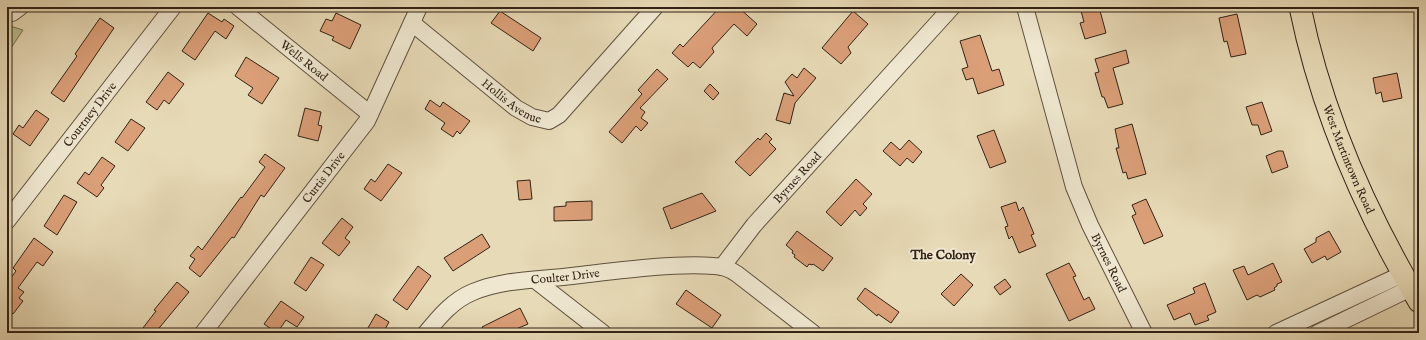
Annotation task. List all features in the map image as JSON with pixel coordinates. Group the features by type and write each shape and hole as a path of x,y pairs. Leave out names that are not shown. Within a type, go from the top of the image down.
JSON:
{"main road":[{"name":"West Martintown Road","path":"1300,7 1315,65 1346,157 1365,199 1411,288"}],"street":[{"path":"7,13 12,13 20,7"},
{"name":"Courtney Drive","path":"7,221 173,7"},
{"name":"Wells Road","path":"238,7 370,114"},
{"name":"Curtis Drive","path":"203,333 367,121 419,7"},
{"name":"Hollis Avenue","path":"412,23 516,108 532,117 548,121 559,115 655,7"},
{"name":"Byrnes Road","path":"722,267 759,219 952,7"},
{"name":"Byrnes Road","path":"1025,7 1074,187 1090,225 1144,333"},
{"path":"722,267 737,274 813,333"},
{"name":"Coulter Drive","path":"426,333 449,307 472,292 502,283 636,269 722,267"},
{"path":"535,280 603,333"},
{"path":"1276,333 1411,288"},
{"path":"1318,333 1411,288"}],"green space":[{"path":"7,25 23,30 7,54"}],"building":[{"path":"720,7 738,7 757,24 747,36 734,24 712,48 714,52 700,68 693,62 688,67 672,53 680,44 683,47"},
{"path":"1080,7 1099,7 1106,33 1085,39 1080,23 1084,22"},
{"path":"500,11 541,38 533,51 491,23"},
{"path":"853,11 868,24 848,47 851,53 841,64 822,48"},
{"path":"208,13 222,22 224,19 234,26 226,39 215,31 195,60 182,51"},
{"path":"336,13 361,25 350,49 332,40 334,37 320,31 326,19 332,21"},
{"path":"1237,14 1246,54 1231,57 1227,41 1224,42 1219,18"},
{"path":"100,18 114,28 64,102 51,93 77,56 75,54"},
{"path":"980,35 992,71 999,69 1004,85 978,94 973,78 966,80 962,69 968,67 960,41"},
{"path":"1126,50 1129,63 1113,68 1123,104 1108,108 1104,97 1102,97 1095,73 1099,72 1095,59"},
{"path":"246,57 279,78 262,104 248,95 253,88 235,76"},
{"path":"804,68 816,78 795,103 790,124 776,120 784,93 794,96 785,82 792,74 797,78"},
{"path":"657,69 668,79 640,108 645,112 641,118 648,123 641,131 636,126 622,143 609,132 642,94 638,90"},
{"path":"168,72 184,84 169,104 164,100 157,110 146,102"},
{"path":"1397,73 1402,98 1383,102 1381,92 1376,94 1373,78"},
{"path":"710,84 719,93 713,100 704,91"},
{"path":"430,100 440,107 443,102 470,121 460,134 457,131 453,137 441,129 445,123 425,109"},
{"path":"1262,102 1272,131 1261,135 1258,125 1252,125 1246,107"},
{"path":"305,108 321,112 318,125 322,126 318,141 298,136"},
{"path":"36,110 49,119 30,146 13,134 19,125 23,128"},
{"path":"131,119 145,128 128,151 115,142"},
{"path":"1132,124 1146,174 1128,179 1126,172 1123,173 1116,148 1119,148 1115,129"},
{"path":"994,130 1006,162 990,168 977,136"},
{"path":"766,133 772,139 769,142 776,149 750,176 735,162 758,138 760,140"},
{"path":"909,140 922,152 913,163 907,158 900,166 883,151 891,142 900,150"},
{"path":"1278,151 1283,151 1288,167 1272,173 1266,156"},
{"path":"265,154 285,168 264,197 261,195 234,238 232,237 200,277 189,268 195,259 190,256 198,246 202,250 265,167 259,162"},
{"path":"102,157 115,166 101,185 104,188 97,197 77,183 85,172 89,175"},
{"path":"388,164 402,173 381,201 364,189 371,179 375,182"},
{"path":"856,179 872,194 863,204 867,208 860,216 855,210 841,226 826,212"},
{"path":"530,180 532,199 519,200 517,181"},
{"path":"702,193 716,211 671,229 663,208"},
{"path":"64,195 77,202 57,235 44,226"},
{"path":"1146,199 1163,236 1144,244 1132,216 1136,214 1132,205"},
{"path":"592,201 592,220 554,221 554,207 566,206 566,202"},
{"path":"1016,202 1019,211 1023,207 1034,234 1031,235 1036,246 1019,253 1012,236 1009,239 1005,227 1008,226 1001,207"},
{"path":"342,218 353,227 345,238 350,242 339,256 322,243"},
{"path":"797,231 833,258 823,271 813,264 809,264 807,267 794,257 795,255 792,253 793,251 786,245"},
{"path":"1329,231 1341,252 1327,260 1325,256 1312,263 1304,249 1316,242 1316,238"},
{"path":"482,234 490,247 453,271 444,258"},
{"path":"34,238 53,252 43,266 37,262 18,288 24,292 19,298 23,301 13,314 7,310 7,283 16,271 13,268"},
{"path":"311,257 324,265 306,291 294,283"},
{"path":"1069,263 1076,276 1073,277 1084,300 1089,297 1095,309 1069,321 1046,274"},
{"path":"1273,263 1282,282 1277,284 1274,288 1275,290 1260,297 1257,295 1247,300 1233,270 1244,266 1248,275"},
{"path":"418,266 431,276 407,310 393,300"},
{"path":"961,274 973,285 954,306 941,294"},
{"path":"1005,279 1011,287 1000,295 994,287"},
{"path":"177,282 189,292 155,333 139,333 156,311 154,310"},
{"path":"1205,283 1216,312 1207,316 1209,320 1195,325 1190,313 1174,320 1167,305 1195,293 1193,288"},
{"path":"865,288 899,312 891,323 878,314 877,316 857,299"},
{"path":"686,290 721,315 712,328 676,304"},
{"path":"281,301 304,317 297,327 286,320 277,333 264,324"},
{"path":"520,308 528,324 514,330 515,333 485,333 482,327"},
{"path":"376,314 389,322 383,333 365,333"}],"district":[{"name":"The Colony","path":"943,255"}]}
